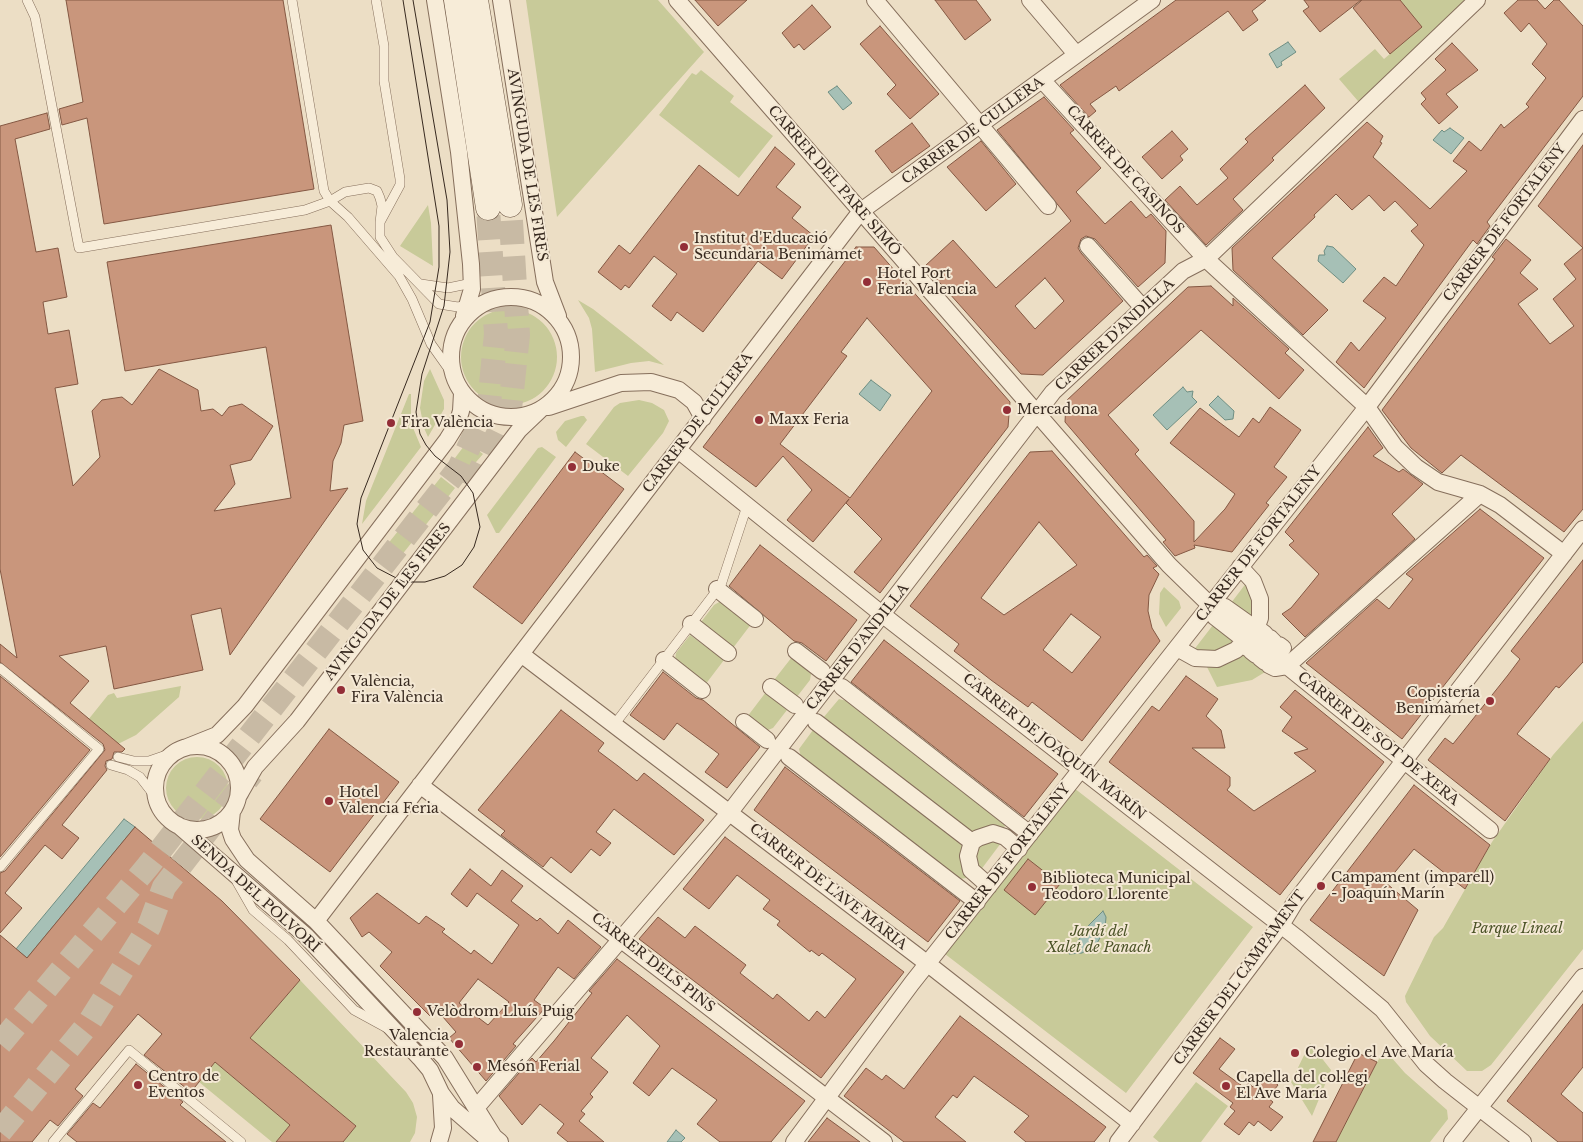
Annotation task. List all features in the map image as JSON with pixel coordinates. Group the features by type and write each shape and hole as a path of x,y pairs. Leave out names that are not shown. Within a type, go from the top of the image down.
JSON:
{"main road":[{"name":"AVINGUDA DE LES FIRES","path":"456,0 499,207 476,0"}],"street":[{"path":"435,0 459,152 472,283 465,313 452,347 453,375 462,393 478,408 492,415 509,418 525,416 621,383 651,382 680,390 694,402 703,418"},
{"name":"AVINGUDA DE LES FIRES","path":"501,0 545,282 564,327"},
{"name":"CARRER DEL PARE SIMÓ","path":"677,0 1169,565 1210,604"},
{"path":"875,0 982,125 1048,206"},
{"path":"1030,0 1076,54"},
{"name":"CARRER DE CULLERA","path":"316,921 861,211 1043,81 1076,54 1152,0"},
{"name":"CARRER D'ANDILLA","path":"476,1108 730,812 1053,392 1183,270 1206,259 1477,0"},
{"name":"CARRER DE CASINOS","path":"1043,81 1206,259 1367,407 1395,448 1416,467 1438,482 1480,494 1500,505 1564,554"},
{"name":"CARRER DE FORTALENY","path":"794,1142 928,964 1367,407 1583,119"},
{"path":"1088,246 1143,308"},
{"path":"465,313 489,301 506,296 524,298 540,304 553,314 564,327 570,343 572,359 569,376 562,390 543,409"},
{"path":"181,749 200,746 212,748 224,755 236,772 239,782 239,795 232,811 223,821 207,829 189,829 178,825 163,812 157,799 155,786 158,774 166,760 181,749 217,735 245,706 447,440 457,424 462,403 462,393"},
{"name":"AVINGUDA DE LES FIRES","path":"239,795 255,767 297,721 519,430 543,409"},
{"name":"CARRER DE JOAQUÍN MARÍN","path":"678,450 883,615 1282,925 1382,1009 1419,1055 1445,1081 1523,1142"},
{"path":"1287,666 1480,494"},
{"name":"CARRER DEL CAMPAMENT","path":"1118,1142 1282,925 1295,902 1583,529"},
{"path":"1177,648 1185,654 1206,660 1227,655 1246,645 1256,630 1261,609 1260,599 1253,581 1240,567"},
{"path":"717,589 755,619"},
{"path":"1210,604 1225,607 1256,630"},
{"path":"1210,604 1215,617 1246,645"},
{"path":"691,624 728,653"},
{"name":"CARRER DE SOT DE XERA","path":"1246,645 1261,631 1265,634 1251,651 1256,655 1270,638 1274,642 1260,658 1265,662 1279,645 1283,648 1269,665 1275,668 1287,666 1490,830"},
{"path":"796,651 822,671"},
{"name":"CARRER DE L'AVE MARIA","path":"521,654 928,964 1132,1124"},
{"path":"664,660 702,690"},
{"path":"770,687 795,706"},
{"path":"842,687 1030,834"},
{"path":"744,722 767,740"},
{"path":"816,722 972,842"},
{"path":"789,757 977,902"},
{"name":"CARRER DELS PINS","path":"420,785 884,1142"},
{"name":"SENDA DEL POLVORÍ","path":"232,811 230,830 233,839 247,860 316,921 445,1058 458,1075 476,1108 500,1142"},
{"name":"SENDA DEL POLVORÍ","path":"178,825 306,936 430,1070 441,1093 461,1118 491,1142"},
{"path":"989,886 975,875 968,863 969,849 972,842 978,838 993,834 1005,837 1019,848"},
{"path":"1452,1142 1583,977"},
{"path":"438,1142 443,1128 444,1113 441,1093"}],"lane":[{"path":"27,0 35,17 79,248 306,210 330,201 345,192 369,188 377,191 382,206 379,230 384,246 439,304 465,313"},
{"path":"292,0 324,191 330,201 348,217 399,276 412,299 431,344 442,363 453,375"},
{"path":"376,0 384,46 384,81 400,179 400,185 380,222"},
{"path":"421,284 448,288 472,283"},
{"path":"614,725 717,589 747,506"},
{"path":"0,668 98,749 0,868"},
{"path":"118,757 134,761 149,761 181,749"},
{"path":"111,765 128,770 140,777 157,799"},
{"path":"53,1142 129,1050 241,1142"}],"green space":[{"path":"526,0 658,0 704,52 557,217"},
{"path":"1400,0 1472,0 1364,108 1339,79 1375,49 1384,59 1421,27"},
{"path":"701,70 734,96 730,102 773,136 739,178 659,115 692,73 696,75"},
{"path":"428,205 431,223 433,266 400,246"},
{"path":"578,300 593,309 664,365 649,361 631,363 595,372 592,329 589,318"},
{"path":"509,309 527,312 543,323 554,339 557,357 554,375 543,391 527,402 509,405 491,402 475,391 464,375 461,357 464,339 475,323 491,312"},
{"path":"430,369 444,400 444,409 428,437 420,408 424,381"},
{"path":"409,394 411,394 411,423 421,447 362,524 366,501"},
{"path":"639,400 652,403 664,410 669,421 663,433 628,476 586,444 614,407 620,403"},
{"path":"584,416 587,420 566,447 558,440 556,432 565,421"},
{"path":"467,442 483,454 470,469 455,458"},
{"path":"542,447 556,457 499,533 496,533 487,515 538,448"},
{"path":"441,477 455,488 397,561 383,550"},
{"path":"1247,582 1253,594 1252,620 1231,603"},
{"path":"1164,587 1179,601 1181,608 1166,627 1159,614 1160,593"},
{"path":"721,601 752,623 733,648 701,622 714,605"},
{"path":"1213,625 1235,642 1221,651 1193,651"},
{"path":"690,635 724,660 705,685 675,660 676,653"},
{"path":"1246,650 1270,669 1252,680 1217,687 1206,665"},
{"path":"792,657 811,674 810,680 796,698 774,680"},
{"path":"181,686 179,697 136,735 118,744 88,720 108,695 114,693 117,698"},
{"path":"766,692 787,710 773,728 768,730 747,717"},
{"path":"839,699 847,701 1005,825 1004,828 973,834 823,718"},
{"name":"Parque Lineal","path":"1583,721 1583,949 1491,1065 1482,1071 1467,1071 1430,1036 1406,1002 1405,996 1434,937 1443,928 1492,842 1553,755"},
{"path":"813,730 963,845 966,878 960,879 801,757 799,749"},
{"path":"197,757 209,760 219,766 225,776 228,788 225,800 219,810 209,816 197,819 185,816 175,810 169,800 166,788 169,776 175,766 185,760"},
{"name":"Jardí del Xalet de Panach","path":"1074,788 1253,927 1126,1093 945,954 985,905 983,902"},
{"path":"987,839 1001,843 980,871 973,853 975,848"},
{"path":"300,980 406,1092 413,1103 417,1117 415,1133 410,1142 343,1142 356,1126 250,1038"},
{"path":"1310,1043 1331,1070 1312,1116 1291,1082"},
{"path":"1384,1049 1405,1073 1447,1110 1448,1119 1430,1142 1336,1142"},
{"path":"215,1062 290,1125 276,1142 272,1142 199,1082"},
{"path":"1196,1082 1228,1106 1201,1142 1159,1142 1153,1137"}],"shaded area":[{"path":"1288,42 1296,52 1281,62 1282,65 1277,68 1269,54"},
{"path":"837,86 852,103 843,110 828,92"},
{"path":"1450,128 1464,138 1451,154 1433,140 1442,130 1444,132"},
{"path":"1327,246 1333,247 1356,269 1343,283 1318,261 1319,255 1325,255 1324,251"},
{"path":"871,380 891,395 880,411 859,394"},
{"path":"1183,387 1187,392 1193,391 1192,397 1197,402 1167,430 1153,415"},
{"path":"1218,396 1234,411 1233,419 1225,420 1209,405"},
{"path":"124,819 135,827 27,958 16,949"},
{"path":"1103,911 1106,917 1105,929 1096,945 1082,953 1069,954 1089,925"},
{"path":"676,1130 685,1138 681,1142 667,1142"}],"building":[{"path":"66,0 283,0 314,189 104,224 87,118 62,125 59,109 83,102"},
{"path":"695,0 747,0 718,26"},
{"path":"935,0 976,0 991,20 965,40"},
{"path":"1176,0 1266,0 1252,11 1258,20 1243,31 1228,11 1119,91 1116,86 1090,104 1096,111 1089,117 1060,85"},
{"path":"1304,0 1361,0 1320,32 1303,11 1309,7"},
{"path":"1362,0 1400,0 1422,27 1390,54 1353,8"},
{"path":"1518,0 1537,0 1545,9 1554,0 1559,0 1583,26 1583,96 1487,222 1490,226 1477,244 1473,240 1364,388 1336,362 1351,342 1359,351 1386,318 1363,301 1384,277 1396,286 1424,245 1411,231 1418,225 1395,201 1384,211 1369,195 1352,210 1336,194 1314,215 1315,217 1272,258 1328,310 1303,335 1233,270 1232,248 1367,122 1383,136 1380,142 1382,143 1373,157 1430,209 1467,171 1453,161 1469,141 1481,151 1501,124 1504,128 1529,107 1526,104 1546,78 1532,64 1547,44 1529,23 1521,32 1504,13"},
{"path":"812,5 831,27 804,50 799,44 794,48 782,33"},
{"path":"880,26 939,94 910,119 887,94 896,85 860,44"},
{"path":"1452,43 1478,70 1446,94 1458,107 1439,124 1421,104 1426,99 1421,93 1446,70 1435,59"},
{"path":"1305,85 1325,108 1272,158 1274,160 1233,199 1243,210 1206,245 1165,200 1180,186 1197,205 1228,178 1220,169 1248,142 1245,139"},
{"path":"1044,97 1074,130 1070,133 1101,168 1076,192 1105,224 1131,201 1146,218 1151,214 1166,231 1165,263 1138,287 1095,239 1086,236 1081,239 1078,248 1081,253 1123,301 1043,375 1021,374 925,266 953,240 996,288 1071,221 997,130","holes":["1045,278 1064,301 1035,329 1015,306"]},
{"path":"47,113 50,129 15,139 36,252 58,248 67,297 43,302 48,334 69,330 78,384 55,388 73,486 100,457 92,411 102,400 122,397 132,405 159,369 198,390 201,411 213,409 222,416 229,407 242,404 273,426 251,460 230,465 235,484 214,511 291,498 266,347 125,371 107,262 331,225 363,421 344,425 341,443 333,461 330,491 348,488 230,655 221,608 191,615 203,670 114,689 106,646 59,656 89,681 70,703 125,749 122,752 114,752 112,759 106,761 105,766 107,770 62,825 79,838 62,859 45,845 5,893 22,908 0,933 0,873 5,871 105,750 103,744 0,662 0,644 17,658 0,569 0,126"},
{"path":"912,123 930,146 892,173 875,151"},
{"path":"1172,131 1188,149 1180,156 1183,160 1162,179 1142,157"},
{"path":"981,141 1016,184 986,211 947,167"},
{"path":"1583,145 1583,248 1538,206"},
{"path":"775,147 795,164 776,187 801,207 792,218 814,236 782,279 758,261 703,332 677,312 671,321 652,306 677,274 654,256 629,288 625,285 621,290 598,272 619,245 630,254 699,165 738,196"},
{"path":"1506,239 1531,260 1520,273 1538,289 1518,304 1550,344 1574,326 1553,299 1576,279 1564,264 1583,248 1583,509 1564,532 1461,455 1442,473 1411,448 1382,410 1495,259 1492,257"},
{"path":"856,247 874,247 1010,402 1008,427 880,593 854,572 882,539 846,503 849,499 813,542 787,520 812,490 783,456 756,487 703,447","holes":["867,318 932,391 850,498 780,444 847,356 841,352"]},
{"path":"1211,286 1233,306 1233,298 1289,349 1285,353 1304,370 1279,399 1201,330 1108,415 1139,450 1135,454 1194,521 1194,542 1225,509 1235,494 1170,443 1200,408 1239,437 1253,418 1259,423 1270,407 1301,430 1274,467 1287,477 1266,503 1269,505 1232,552 1194,545 1195,548 1175,556 1163,542 1166,540 1065,422 1066,401 1188,287"},
{"path":"1368,427 1383,448 1373,456 1399,472 1403,469 1423,484 1392,514 1415,539 1305,637 1282,614 1291,608 1319,574 1289,545 1294,541 1285,532"},
{"path":"1052,451 1144,557 1147,555 1157,566 1153,568 1159,574 1149,595 1148,611 1152,628 1160,641 1082,741 1032,702 1028,707 954,651 959,644 910,606 1030,452","holes":["1039,522 1077,565 1004,615 981,598","1071,614 1101,637 1072,673 1043,650"]},
{"path":"575,452 624,489 522,624 473,587"},
{"path":"1480,509 1544,558 1402,739 1306,663 1377,599 1389,609 1413,579 1406,574"},
{"path":"760,545 857,620 826,661 802,643 794,641 729,586"},
{"path":"1583,560 1583,662 1559,688 1556,686 1517,734 1550,759 1505,821 1428,760 1445,738 1453,744 1508,675 1520,659 1511,651"},
{"path":"884,640 1058,774 1024,817 851,682"},
{"path":"663,672 696,698 703,700 760,747 727,788 705,772 719,754 677,723 664,740 630,715"},
{"path":"0,676 90,750 0,857"},
{"path":"1186,676 1218,699 1206,716 1221,730 1225,748 1192,748 1230,777 1230,786 1227,790 1254,811 1316,771 1294,753 1308,749 1282,731 1292,717 1280,707 1295,690 1384,762 1280,895 1109,762 1152,706 1159,711"},
{"path":"561,710 604,743 598,751 637,781 644,773 704,820 674,855 614,809 596,832 611,843 600,856 591,849 571,873 551,857 543,867 501,835 505,831 478,810"},
{"name":"Hotel Valencia Feria","path":"329,729 399,782 330,872 260,819"},
{"path":"785,767 960,901 928,942 754,810"},
{"path":"1414,785 1490,845 1465,889 1414,849 1386,883 1418,910 1384,976 1310,920"},
{"path":"135,827 222,901 300,980 250,1038 356,1126 343,1142 276,1142 290,1125 215,1062 191,1092 144,1055 162,1034 138,1014 75,1089 83,1096 58,1126 50,1120 32,1142 0,1142 0,935 27,958"},
{"path":"725,837 904,972 821,1078 639,939 658,917 685,938 695,926 746,965 740,973 773,999 777,994 809,1021 817,1011 825,1018 856,979 822,953 819,956 811,950 810,952 777,925 780,921 763,909 770,900 737,875 709,909 683,889"},
{"name":"Biblioteca Municipal Teodoro Llorente","path":"1028,859 1060,884 1035,915 1004,890"},
{"path":"470,869 491,886 502,870 523,886 511,901 537,921 540,918 558,934 568,920 601,947 574,979 558,967 534,1000 545,1008 513,1044 516,1046 486,1081 449,1038 456,1032 436,1009 430,1016 380,966 392,952 369,932 362,937 350,918 377,893 419,924 426,916 445,929 442,932 471,954 474,950 492,964 519,925 477,893 467,907 451,894","holes":["478,979 509,1002 488,1025 459,1003"]},
{"path":"617,959 805,1101 771,1142 720,1142 697,1124 717,1100 672,1068 649,1096 633,1083 660,1046 627,1015 591,1058 608,1072 590,1094 593,1097 581,1111 585,1114 579,1121 604,1142 568,1142 557,1133 564,1124 540,1104 522,1125 499,1096 532,1058 536,1062 592,993 589,991"},
{"path":"1583,1004 1583,1067 1561,1094 1583,1113 1583,1142 1558,1142 1507,1101"},
{"path":"960,1016 1106,1127 1094,1142 1026,1142 1014,1132 1029,1116 974,1076 957,1098 953,1095 935,1117 966,1142 904,1142 844,1096 866,1068 882,1080 886,1075 904,1089"},
{"name":"Capella del col·legi El Ave María","path":"1220,1038 1235,1049 1219,1069 1245,1088 1248,1083 1253,1087 1263,1073 1278,1085 1268,1098 1273,1102 1269,1107 1283,1117 1271,1131 1258,1121 1254,1126 1249,1122 1239,1135 1224,1124 1235,1111 1230,1107 1233,1103 1193,1073"},
{"path":"1358,1053 1377,1062 1336,1142 1313,1142"},
{"name":"Centro de Eventos","path":"136,1064 183,1102 180,1105 226,1142 77,1142 67,1134 93,1103 100,1108"},
{"path":"827,1118 860,1142 808,1142"}],"tunnel":[{"path":"472,487 510,409 518,335 510,205"},
{"path":"0,1044 148,866 459,468 489,404 496,334 488,208"},
{"path":"0,1132 89,1023 149,927 164,887 252,773"}],"tram line":[{"path":"403,0 439,226 439,267 430,322 361,498 357,524 363,550 377,568 404,582 425,582 445,576 462,565 474,547 480,527 473,493 461,476 435,456 426,445 420,434 416,412 422,374 444,306 450,252 447,200 413,0"}],"place":[{"name":"Institut d'Educació Secundària Benimàmet","path":"684,247"},
{"name":"Hotel Port Feria Valencia","path":"867,282"},
{"name":"Mercadona","path":"1007,410"},
{"name":"Maxx Feria","path":"759,420"},
{"name":"Fira València","path":"391,423"},
{"name":"Duke","path":"572,467"},
{"name":"València, Fira València","path":"341,690"},
{"name":"Copistería Benimàmet","path":"1490,701"},
{"name":"Hotel Valencia Feria","path":"329,801"},
{"name":"Campament (imparell) - Joaquín Marín","path":"1321,886"},
{"name":"Biblioteca Municipal Teodoro Llorente","path":"1032,887"},
{"name":"Velòdrom Lluís Puig","path":"417,1012"},
{"name":"Valencia Restaurante","path":"459,1044"},
{"name":"Colegio el Ave María","path":"1295,1053"},
{"name":"Mesón Ferial","path":"477,1067"},
{"name":"Centro de Eventos","path":"138,1085"},
{"name":"Capella del col·legi El Ave María","path":"1226,1086"}]}
